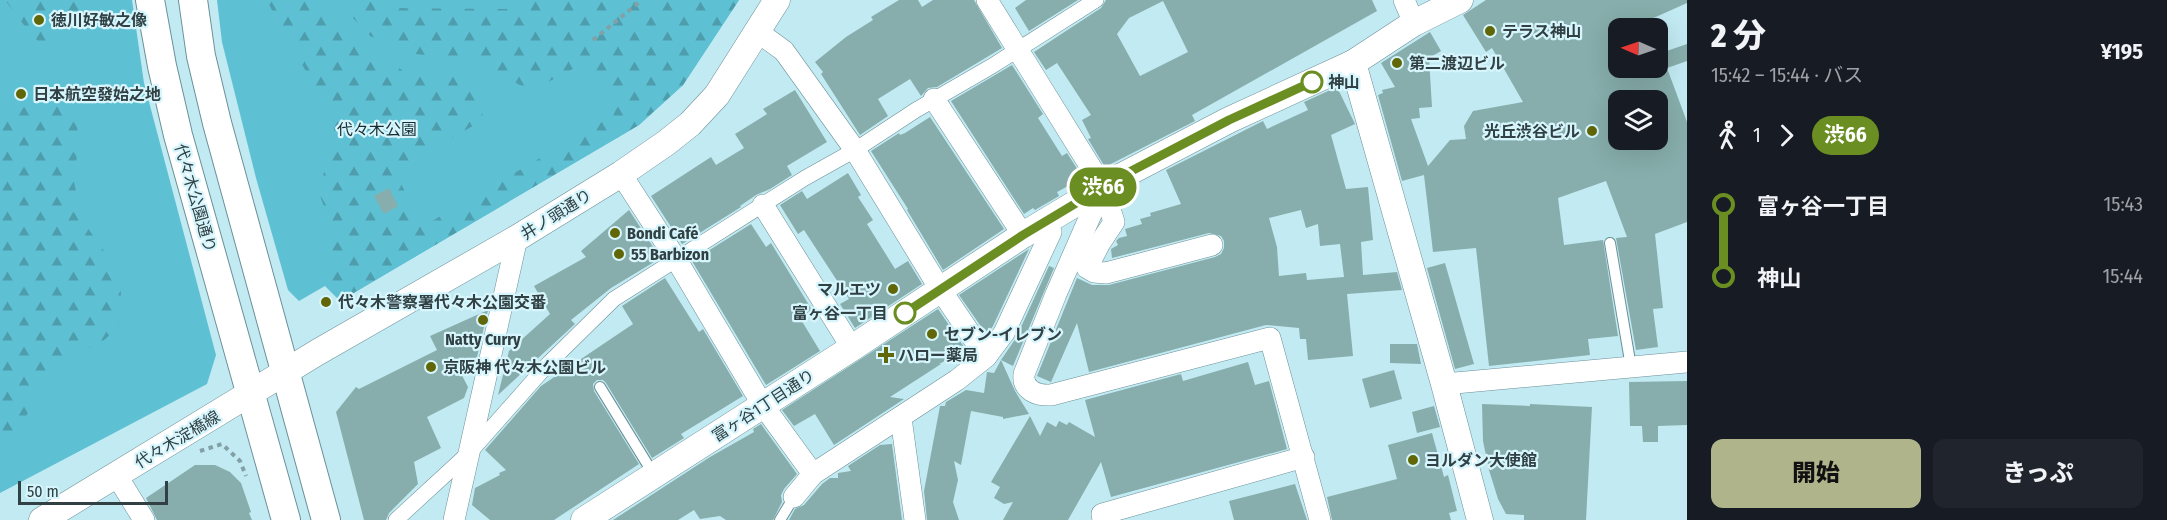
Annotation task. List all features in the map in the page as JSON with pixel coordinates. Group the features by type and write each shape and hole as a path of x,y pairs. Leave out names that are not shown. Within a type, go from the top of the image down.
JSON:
{"main road":[{"name":"代々木公園通り","path":"150,0 178,135 251,394"},
{"path":"193,0 201,56 217,123 326,520"},
{"path":"251,394 286,520"}],"street":[{"name":"井ノ頭通り","path":"251,394 517,238 621,174 674,137 717,95 777,0"},
{"path":"987,0 1103,187 1114,222 1087,268 1094,272 1106,273 1212,245"},
{"path":"396,520 471,451 549,363 614,299 676,258 805,178 855,150 934,99 992,66 1096,0"},
{"name":"富ヶ谷1丁目通り","path":"584,520 1023,235 1103,187 1229,120 1353,63 1409,11 1460,0"},
{"path":"758,32 784,51 855,150 940,289 986,357"},
{"path":"1353,63 1480,520"},
{"path":"934,99 1023,235"},
{"path":"621,174 676,258 762,404 813,474"},
{"path":"1103,187 1024,374 1025,385 1033,393 1041,396 1270,338 1320,520"},
{"path":"763,205 852,348"},
{"path":"794,497 813,474 957,380 986,357 1004,333 1051,232 1046,222"},
{"path":"454,520 517,238"},
{"path":"1444,384 1687,362"},
{"name":"代々木淀橋線","path":"48,518 251,394"},
{"path":"900,418 915,520"},
{"path":"1103,520 1102,514 1304,458"},
{"path":"117,476 144,520"}],"lane":[{"path":"1610,243 1631,368"},
{"path":"600,387 655,475"},
{"path":"780,520 794,497"}],"path":[{"path":"593,40 642,0"},
{"path":"197,453 222,444 240,461 248,479"}],"green space":[{"path":"0,0 132,0 144,83 216,355 207,384 0,493"},
{"path":"5,0 84,0 71,28 61,39 46,47 33,37"},
{"name":"代々木公園","path":"217,0 739,0 683,85 639,125 340,301 325,286 299,301 288,290 256,178 222,42"},
{"path":"267,0 311,0 319,11 409,75 478,77 483,120 395,171 422,227 614,115 588,61 531,91 471,59 415,54 370,36 336,0 376,0 385,8 506,9 527,0 739,0 683,85 639,125 340,301 323,279 335,236 319,193 336,121 283,33"},
{"path":"40,101 67,106 76,116 79,146 73,177 82,220 109,258 120,285 123,315 116,329 101,343 71,355 45,374 12,448 0,457 0,124 14,111"}],"building":[{"path":"899,0 918,0 922,7 933,0 974,0 1002,48 937,87 928,88 921,96 910,79 878,99 888,116 860,135 815,62 846,37 873,20 871,17"},
{"path":"1026,0 1078,0 1029,31 1015,8"},
{"path":"1106,0 1372,0 1377,11 1192,115 1195,121 1105,167 1088,139 1091,138 1082,120 1091,115 1057,63 1046,70 1034,52 1101,8","holes":["1163,1 1188,52 1140,76 1117,34 1129,18"]},
{"path":"1486,0 1687,0 1687,3 1653,18 1608,18 1608,78 1668,78 1668,71 1687,122 1687,222 1655,234 1663,308 1653,309 1658,347 1636,350 1616,238 1627,237 1606,181 1558,198 1564,245 1603,240 1618,336 1588,339 1590,355 1489,366 1476,248 1433,252 1424,175 1402,181 1378,95 1383,93 1382,90 1395,87 1381,63 1430,32 1441,51 1429,58 1432,107 1419,108 1420,118 1411,119 1428,166 1450,140 1466,139 1464,126 1473,111 1523,102 1492,48 1486,52 1463,15"},
{"path":"1687,44 1687,61 1668,68 1668,51"},
{"path":"1012,65 1043,114 1038,118 1062,156 1067,153 1083,178 1057,192 1059,196 1024,214 951,101"},
{"path":"1337,87 1355,124 1331,135 1346,189 1368,187 1373,240 1361,242 1363,275 1397,272 1402,290 1347,294 1353,356 1308,360 1306,339 1300,339 1299,328 1266,325 1089,372 1077,323 1051,382 1037,376 1077,278 1092,285 1109,285 1221,254 1224,241 1221,236 1209,233 1112,258 1111,249 1118,245 1116,241 1127,236 1125,229 1142,224 1140,219 1151,216 1150,213 1181,204 1166,170 1263,121 1267,129 1308,110 1304,102","holes":["1301,210 1306,228 1318,224 1320,246 1340,244 1344,277 1307,280 1306,273 1279,276 1277,247 1269,218"]},
{"path":"795,90 827,142 787,166 792,175 756,195 682,244 651,196 711,157 716,165 744,148 735,134 767,114 763,109"},
{"path":"930,117 1004,229 943,270 871,151"},
{"path":"848,173 861,195 858,197 873,220 867,224 895,269 908,261 922,284 855,328 840,304 849,299 804,230 798,234 780,205 802,191 807,199"},
{"path":"389,188 398,206 384,214 374,196"},
{"path":"629,210 659,256 653,260 654,262 611,288 571,320 575,324 498,395 509,351 550,314 534,286 586,257 581,251"},
{"path":"751,224 766,247 771,243 812,310 800,318 820,351 766,385 692,261"},
{"path":"1029,249 993,326 987,335 959,295"},
{"path":"1445,263 1474,364 1455,369 1427,268"},
{"path":"1049,266 1054,268 1013,366 1001,360 1016,338"},
{"path":"665,278 699,332 703,329 743,396 681,434 684,438 652,458 606,383 603,380 597,380 593,384 594,391 639,464 554,520 490,520 472,505 475,488 506,470 485,450 541,386 633,324 622,306"},
{"path":"938,309 966,350 939,364 941,364 890,397 904,399 834,445 815,414 794,426 782,410"},
{"path":"488,310 477,357 457,366 468,387 464,398 427,417 441,448 414,462 418,484 389,513 386,520 364,520 336,412 356,387 359,389 437,350 430,336"},
{"path":"1390,344 1417,344 1421,364 1390,363"},
{"path":"1001,360 1015,391 1029,414 1003,419 1003,417 971,411 961,465 954,461 958,480 953,502 959,520 927,520 924,491 940,406 945,406 946,402 966,390 984,393 987,372 994,373"},
{"path":"1248,362 1255,385 1269,381 1287,449 1111,497 1101,462 1068,520 1003,520 1013,502 1004,504 994,498 1000,487 991,482 1030,416 1040,436 1047,422 1056,427 1059,421 1067,425 1069,422 1095,437 1085,400 1181,374 1183,381"},
{"path":"1394,370 1402,399 1370,408 1362,379"},
{"path":"1687,381 1687,425 1658,426 1658,442 1643,442 1642,426 1630,426 1629,382"},
{"path":"1482,404 1592,407 1586,520 1524,520 1524,515 1506,514 1498,499 1489,470 1483,441"},
{"path":"1434,406 1440,427 1417,433 1412,412"},
{"path":"761,424 797,474 784,489 781,495 782,502 773,520 726,520 720,516 700,519 694,510 678,520 613,520 710,457 754,432 753,429"},
{"path":"1432,433 1444,477 1448,475 1457,511 1449,513 1451,520 1332,520 1327,497 1397,479 1388,445"},
{"path":"892,444 902,520 789,520 795,509 804,505 830,478 838,478 838,473 851,471 848,466 880,445"},
{"path":"195,465 215,465 230,472 241,483 252,520 157,520 146,498"},
{"path":"1295,484 1307,520 1234,520 1229,501"}],"bus line":[{"name":"渋66","path":"905,313 1023,235 1118,178 1229,120 1312,82"}],"place":[{"name":"徳川好敏之像","path":"39,20"},
{"name":"テラス神山","path":"1490,31"},
{"name":"第二渡辺ビル","path":"1397,63"},
{"name":"神山","path":"1312,82"},
{"name":"日本航空發始之地","path":"21,94"},
{"name":"光丘渋谷ビル","path":"1592,131"},
{"name":"Bondi Café","path":"615,233"},
{"name":"55 Barbizon","path":"619,254"},
{"name":"マルエツ","path":"893,289"},
{"name":"代々木警察署代々木公園交番","path":"326,302"},
{"name":"富ヶ谷一丁目","path":"905,313"},
{"name":"Natty Curry","path":"483,320"},
{"name":"セブン-イレブン","path":"932,334"},
{"name":"ハロー薬局","path":"886,355"},
{"name":"京阪神 代々木公園ビル","path":"431,367"},
{"name":"ヨルダン大使館","path":"1413,460"}]}
